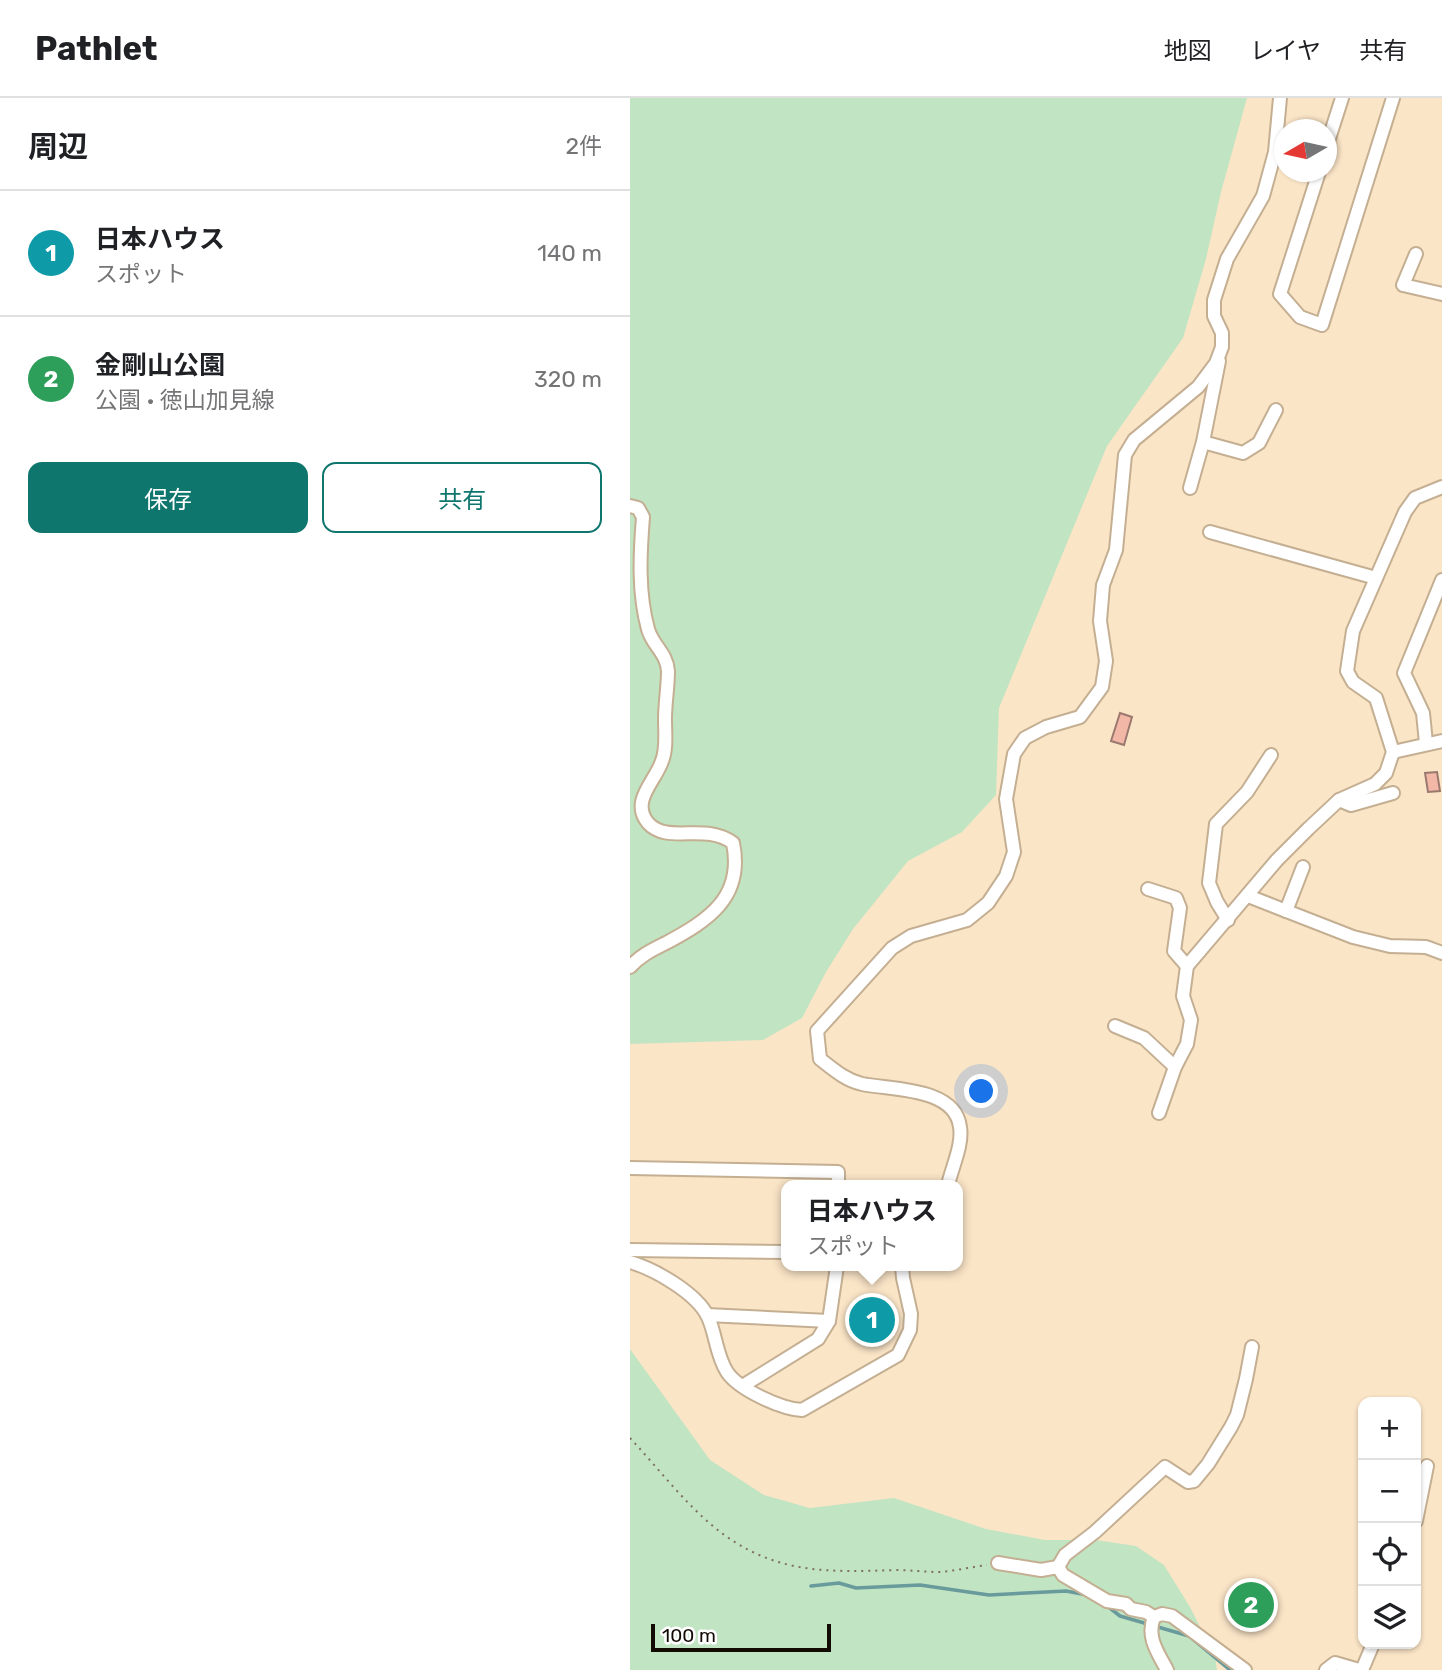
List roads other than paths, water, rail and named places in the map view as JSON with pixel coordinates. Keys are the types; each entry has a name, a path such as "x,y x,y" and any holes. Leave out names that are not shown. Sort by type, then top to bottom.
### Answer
{"street":[{"path":"1190,488 1203,442 1222,347 1222,333 1214,316 1214,300 1227,260 1263,196 1275,152 1280,98"},
{"path":"1335,119 1342,98"},
{"path":"1316,182 1280,294 1300,317 1322,325 1393,98"},
{"path":"1416,254 1403,285 1442,294"},
{"path":"950,1180 961,1127 954,1111 943,1101 920,1093 861,1083 844,1077 820,1059 817,1031 892,948 911,936 967,920 979,913 998,890 1014,852 1006,799 1014,754 1025,738 1046,727 1080,717 1102,687 1106,661 1100,621 1103,585 1116,550 1125,455 1133,440 1198,387 1216,363 1222,347"},
{"path":"1203,442 1243,453 1259,443 1276,410"},
{"path":"1158,1113 1175,1067 1187,1044 1191,1020 1183,996 1187,966 1277,860 1339,800 1375,784 1386,773 1393,752 1376,698 1353,682 1347,671 1353,631 1405,512 1415,498 1442,486"},
{"path":"630,506 638,508 643,517 641,583 648,630 665,655 668,671 662,761 642,793 641,808 646,821 657,831 707,832 723,836 733,843 735,857 729,894 717,910 647,952 630,967"},
{"path":"1210,531 1376,578"},
{"path":"1426,743 1423,713 1404,673 1442,580"},
{"path":"1393,752 1442,741"},
{"path":"1228,920 1209,883 1216,824 1247,792 1271,755"},
{"path":"1339,800 1351,805 1393,793"},
{"path":"1286,911 1303,867"},
{"path":"1148,890 1176,898 1180,908 1174,951 1187,966"},
{"path":"1248,896 1353,937 1390,946 1426,947 1442,953"},
{"path":"1115,1026 1144,1038 1175,1067"},
{"path":"630,1168 838,1171 838,1180"},
{"path":"630,1250 781,1252"},
{"path":"630,1262 669,1280 687,1292 707,1315 714,1342 728,1374 773,1404 802,1410 898,1355 910,1330 911,1314 903,1271"},
{"path":"744,1385 818,1339 829,1321 836,1271"},
{"path":"707,1315 829,1321"},
{"path":"998,1563 1041,1570 1058,1567 1065,1555 1095,1532 1165,1466 1188,1482 1194,1481 1208,1464 1237,1415 1251,1347"},
{"path":"1421,1496 1427,1466"},
{"path":"1058,1567 1063,1575 1107,1601 1126,1604 1131,1609 1154,1617"},
{"path":"1154,1617 1162,1614 1172,1616 1245,1670"},
{"path":"1154,1617 1150,1631 1153,1644 1167,1670"},
{"path":"1326,1670 1335,1662 1360,1670 1370,1649"}],"waterway":[{"path":"811,1586 839,1583 856,1588 920,1585 989,1595 1066,1591 1087,1595"},
{"path":"1106,1605 1120,1616 1189,1636 1230,1670"}],"place":[{"name":"日本ハウス","path":"872,1320"},
{"name":"金剛山公園","path":"1251,1605"}]}
